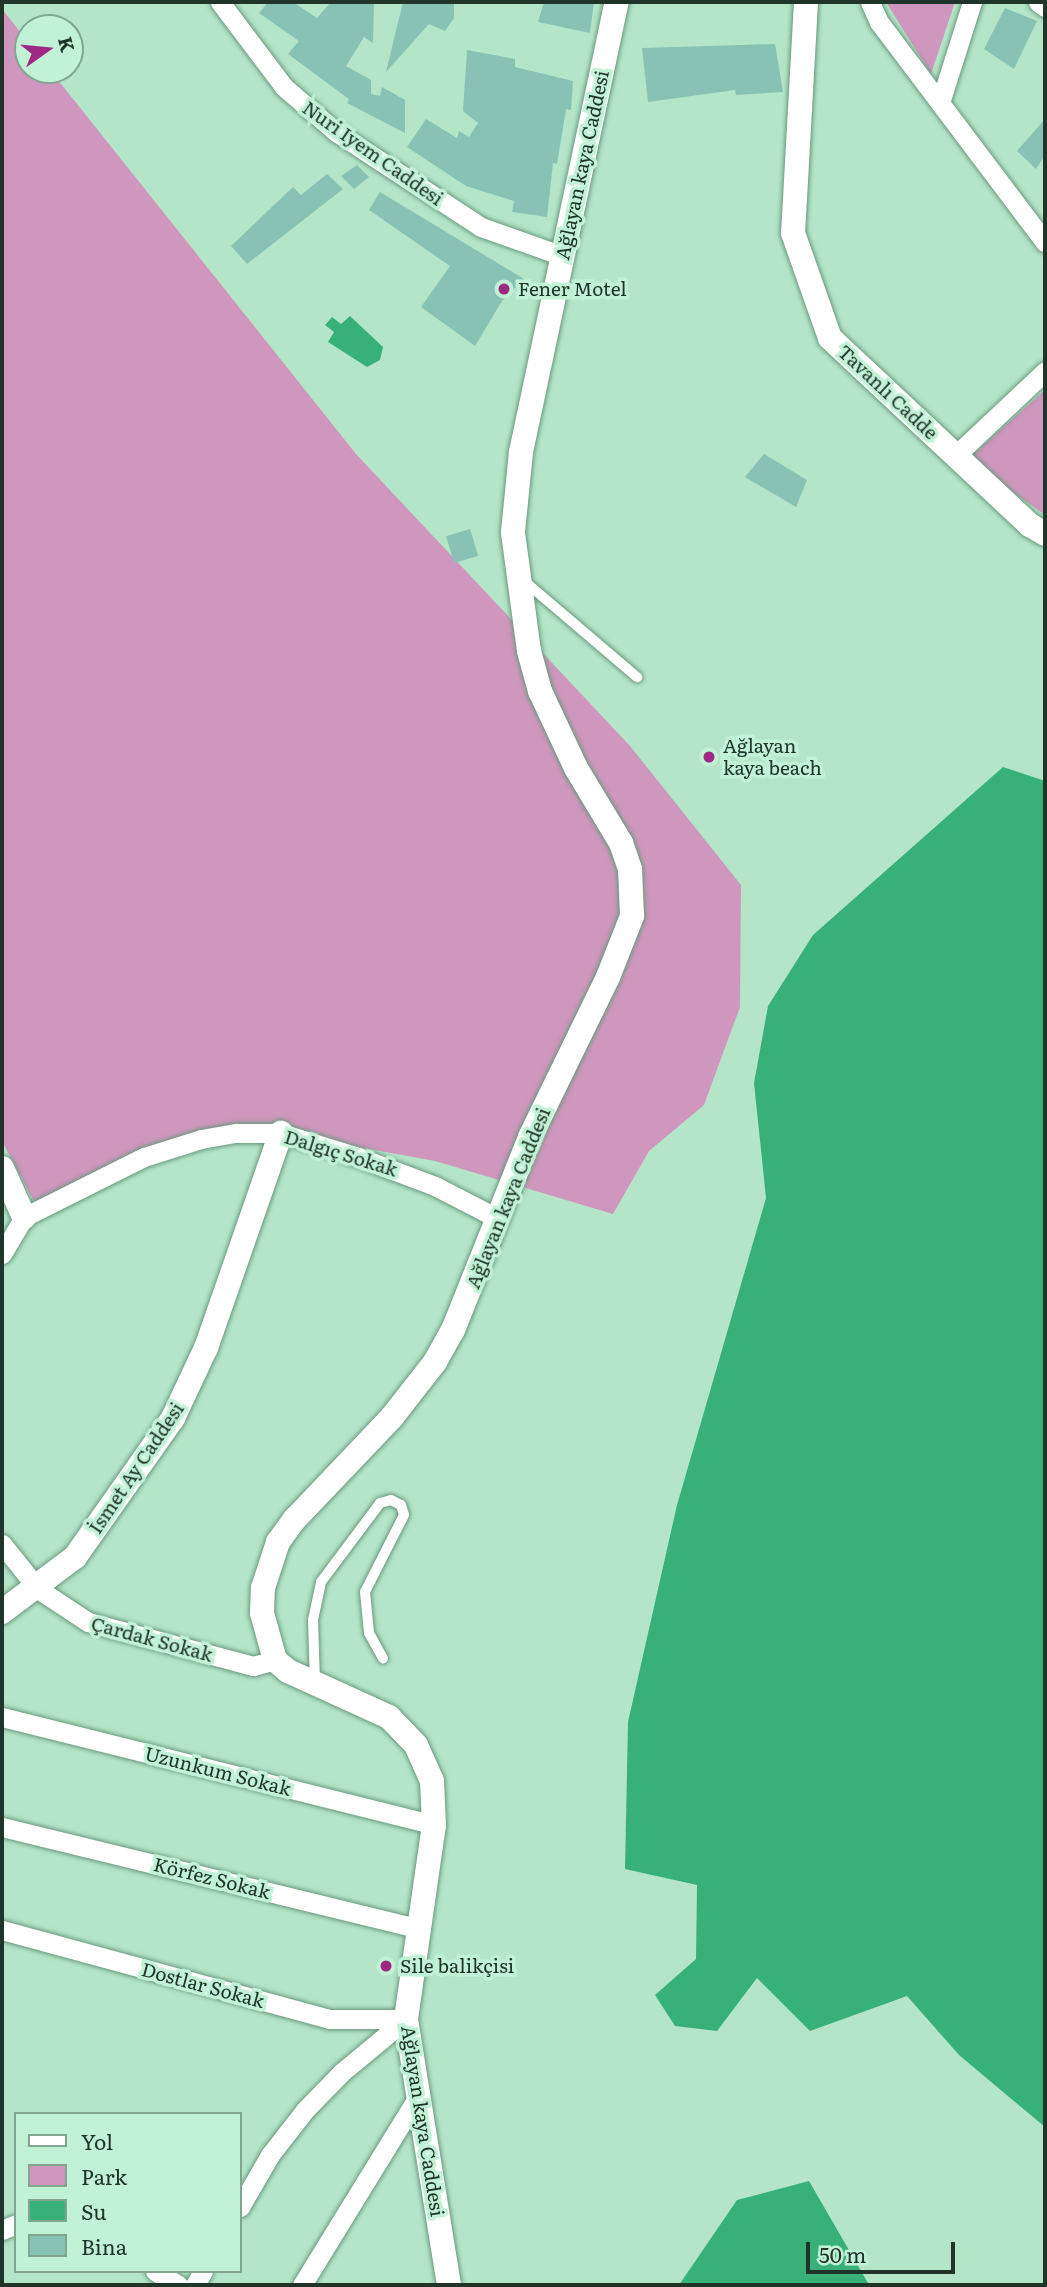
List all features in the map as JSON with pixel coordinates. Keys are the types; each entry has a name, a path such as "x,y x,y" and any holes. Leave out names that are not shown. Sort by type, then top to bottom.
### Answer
{"street":[{"name":"Nuri Iyem Caddesi","path":"220,2 284,87 327,125 481,227 563,256"},
{"name":"Ağlayan kaya Caddesi","path":"449,2285 406,2019 434,1825 432,1781 405,1731 389,1717 315,1684 275,1660 262,1612 265,1576 278,1542 414,1392 435,1362 499,1219 530,1137 627,935 634,892 621,843 576,768 540,691 517,574 514,493 617,2"},
{"name":"Tavanlı Cadde","path":"806,2 793,233 830,338 1045,534"},
{"path":"870,2 879,22 1045,242"},
{"path":"940,103 971,2"},
{"path":"1038,2 1045,7"},
{"path":"956,455 1045,371"},
{"name":"Dalgıç Sokak","path":"13,1220 173,1146 236,1133 281,1133 397,1170 499,1219"},
{"name":"İsmet Ay Caddesi","path":"2,1612 38,1589 75,1557 173,1418 206,1348 281,1133"},
{"path":"2,1168 13,1220 2,1254"},
{"name":"Çardak Sokak","path":"2,1544 38,1589 72,1614 106,1628 253,1665 275,1660"},
{"name":"Uzunkum Sokak","path":"2,1717 434,1825"},
{"name":"Körfez Sokak","path":"2,1827 421,1929"},
{"name":"Dostlar Sokak","path":"2,1930 329,2020 406,2019"},
{"path":"242,2204 270,2155 304,2110 406,2019"},
{"path":"302,2285 420,2093"},
{"path":"158,2273 178,2285"}],"lane":[{"path":"517,574 637,677"},
{"path":"315,1684 314,1607 321,1583 380,1503 391,1500 401,1505 404,1516 365,1592 368,1626 383,1658"}],"green space":[{"path":"886,2 955,2 931,74"},
{"path":"2,9 14,24 14,84 61,84 356,454 630,746 741,885 740,1007 704,1105 649,1151 613,1214 435,1161 281,1133 201,1139 39,1211 2,1141"},
{"path":"1045,390 1045,515 972,463 973,454"}],"water":[{"path":"350,316 383,347 380,360 367,367 328,342 334,332 325,325 332,317 341,324"},
{"path":"1003,767 1045,781 1045,2127 959,2055 907,1996 810,2031 757,1978 717,2031 675,2026 655,1995 696,1959 697,1885 625,1869 628,1722 677,1505 766,1198 754,1083 768,1006 813,935"},
{"path":"809,2181 868,2283 874,2285 679,2285 737,2200"}],"building":[{"path":"268,2 293,2 317,18 331,2 374,2 373,43 364,37 346,66 371,80 371,94 380,96 382,87 405,100 405,133 347,103 349,99 288,54 299,41 259,13"},
{"path":"403,2 454,2 454,18 445,31 429,24 386,72"},
{"path":"544,2 594,2 590,33 538,22"},
{"path":"1005,8 1037,21 1014,69 984,49"},
{"path":"775,44 783,92 736,95 735,90 648,102 642,48"},
{"path":"467,50 515,59 515,67 573,81 571,110 566,109 557,164 553,163 547,217 512,212 514,201 466,186 407,147 426,119 457,138 459,131 469,137 478,123 463,111"},
{"path":"1045,119 1045,155 1036,169 1017,151"},
{"path":"357,165 369,177 354,189 341,176"},
{"path":"327,174 343,189 247,264 231,246 293,187 301,195"},
{"path":"380,192 524,279 502,301 475,346 421,307 450,266 369,210"},
{"path":"764,454 807,480 796,507 745,477"},
{"path":"470,529 478,556 454,563 446,536"}],"place":[{"name":"Fener Motel","path":"504,289"},
{"name":"Ağlayan kaya beach","path":"709,757"},
{"name":"Sile balikçisi","path":"386,1966"}]}
